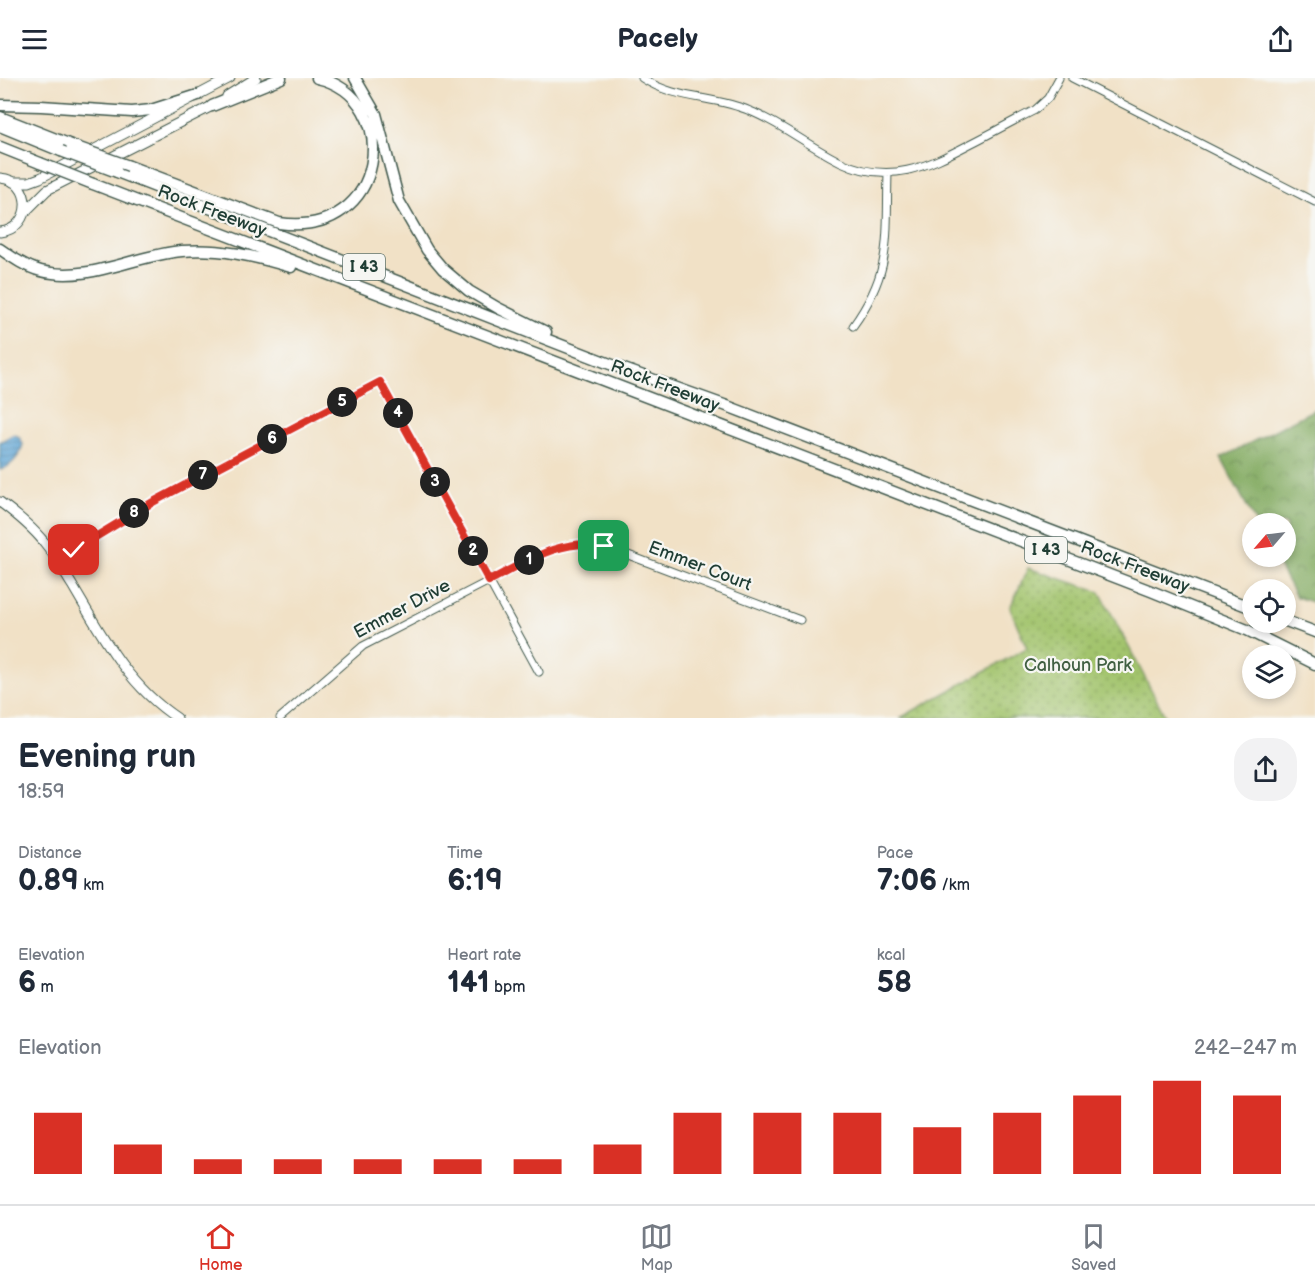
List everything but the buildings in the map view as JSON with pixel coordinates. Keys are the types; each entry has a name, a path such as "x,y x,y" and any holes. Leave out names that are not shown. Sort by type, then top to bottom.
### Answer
{"highway":[{"path":"212,106 281,78"},
{"path":"0,117 279,223 296,225 315,223 347,208 359,194 367,181 374,148 365,114 354,99 339,87 317,78"},
{"path":"355,78 376,114 399,201 427,250 469,291 610,364"},
{"path":"0,105 132,112 151,110 198,95"},
{"name":"Rock Freeway","path":"0,126 610,364 727,406 1242,604"},
{"name":"Rock Freeway","path":"0,147 1202,611 1247,630 1315,664"},
{"path":"0,247 13,258 40,271 60,274 80,273 179,251 236,252 366,289"},
{"path":"1296,625 1315,632"}],"main road":[{"path":"0,178 13,182 29,182 40,178 230,78"},
{"path":"0,232 18,225 26,211 47,190 212,106 256,78"},
{"path":"13,182 24,194 26,211"},
{"path":"0,502 43,541 123,668 148,696 177,718"}],"street":[{"path":"642,78 673,93 746,109 773,121 844,163 869,171 888,173 910,171 935,162 1035,110 1048,98 1059,78"},
{"path":"1072,78 1315,202"},
{"path":"852,326 876,288 884,259 887,236 888,173"},
{"path":"57,561 153,502 380,382 539,672"},
{"name":"Emmer Court","path":"489,581 555,548 576,544 596,544 800,620"},
{"name":"Emmer Drive","path":"280,718 363,646 489,581"}],"green space":[{"path":"1315,409 1315,603 1296,597 1296,579 1286,579 1280,567 1296,567 1296,513 1251,513 1221,458"},
{"name":"Calhoun Park","path":"1028,568 1100,592 1166,718 900,718 1027,648 1010,608"}],"water":[{"path":"14,434 23,444 22,448 11,464 0,470 0,442"}],"route":[{"path":"74,550 153,502 380,382 489,581 555,548 576,544 604,546"}]}
